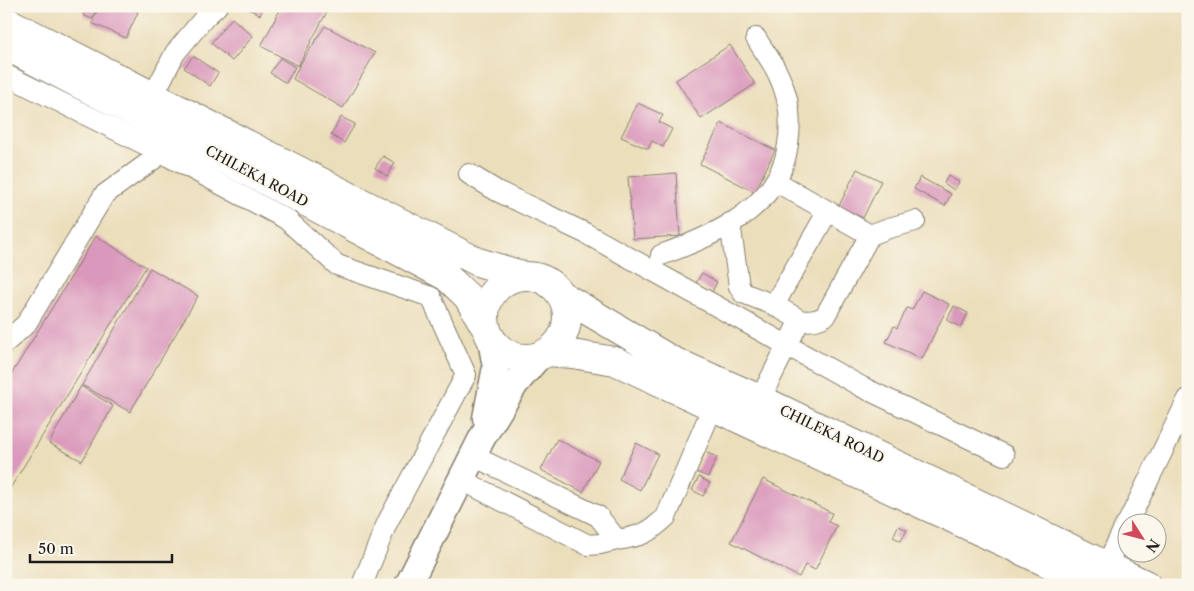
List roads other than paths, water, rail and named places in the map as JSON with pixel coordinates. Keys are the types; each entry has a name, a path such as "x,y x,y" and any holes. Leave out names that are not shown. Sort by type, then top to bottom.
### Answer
{"highway":[{"name":"CHILEKA ROAD","path":"6,21 478,262 545,281 561,295 672,360 760,399 1101,574"},
{"name":"CHILEKA ROAD","path":"6,46 447,277 467,296 489,335 507,354 517,358 528,358 543,354 572,354 615,361 713,406 1101,574"},
{"path":"489,335 485,319 490,298 504,283 525,276"},
{"path":"543,354 556,345 566,326 567,316 561,295"},
{"path":"1101,574 1147,585"}],"main road":[{"path":"478,447 496,367 489,335"},
{"path":"408,585 460,479 478,447 515,384 543,354"}],"street":[{"path":"153,96 175,52 205,9"},
{"path":"661,255 702,240 730,223 753,208 776,181 784,162 790,128 788,100 778,74 756,38"},
{"path":"6,75 162,152 286,220 337,264 431,298 466,376 388,523 362,585"},
{"path":"6,342 26,324 104,195 162,152"},
{"path":"469,174 497,192 585,233 786,346 862,386 1004,455"},
{"path":"776,181 870,235"},
{"path":"774,305 828,211"},
{"path":"730,223 739,286 743,293 774,305 807,322 826,316 870,235 915,221"},
{"path":"760,399 800,320"},
{"path":"1132,514 1188,399"},
{"path":"460,479 588,545 638,537 654,528 666,517 713,406"},
{"path":"478,447 598,516 617,540"},
{"path":"1101,574 1116,545"}]}
